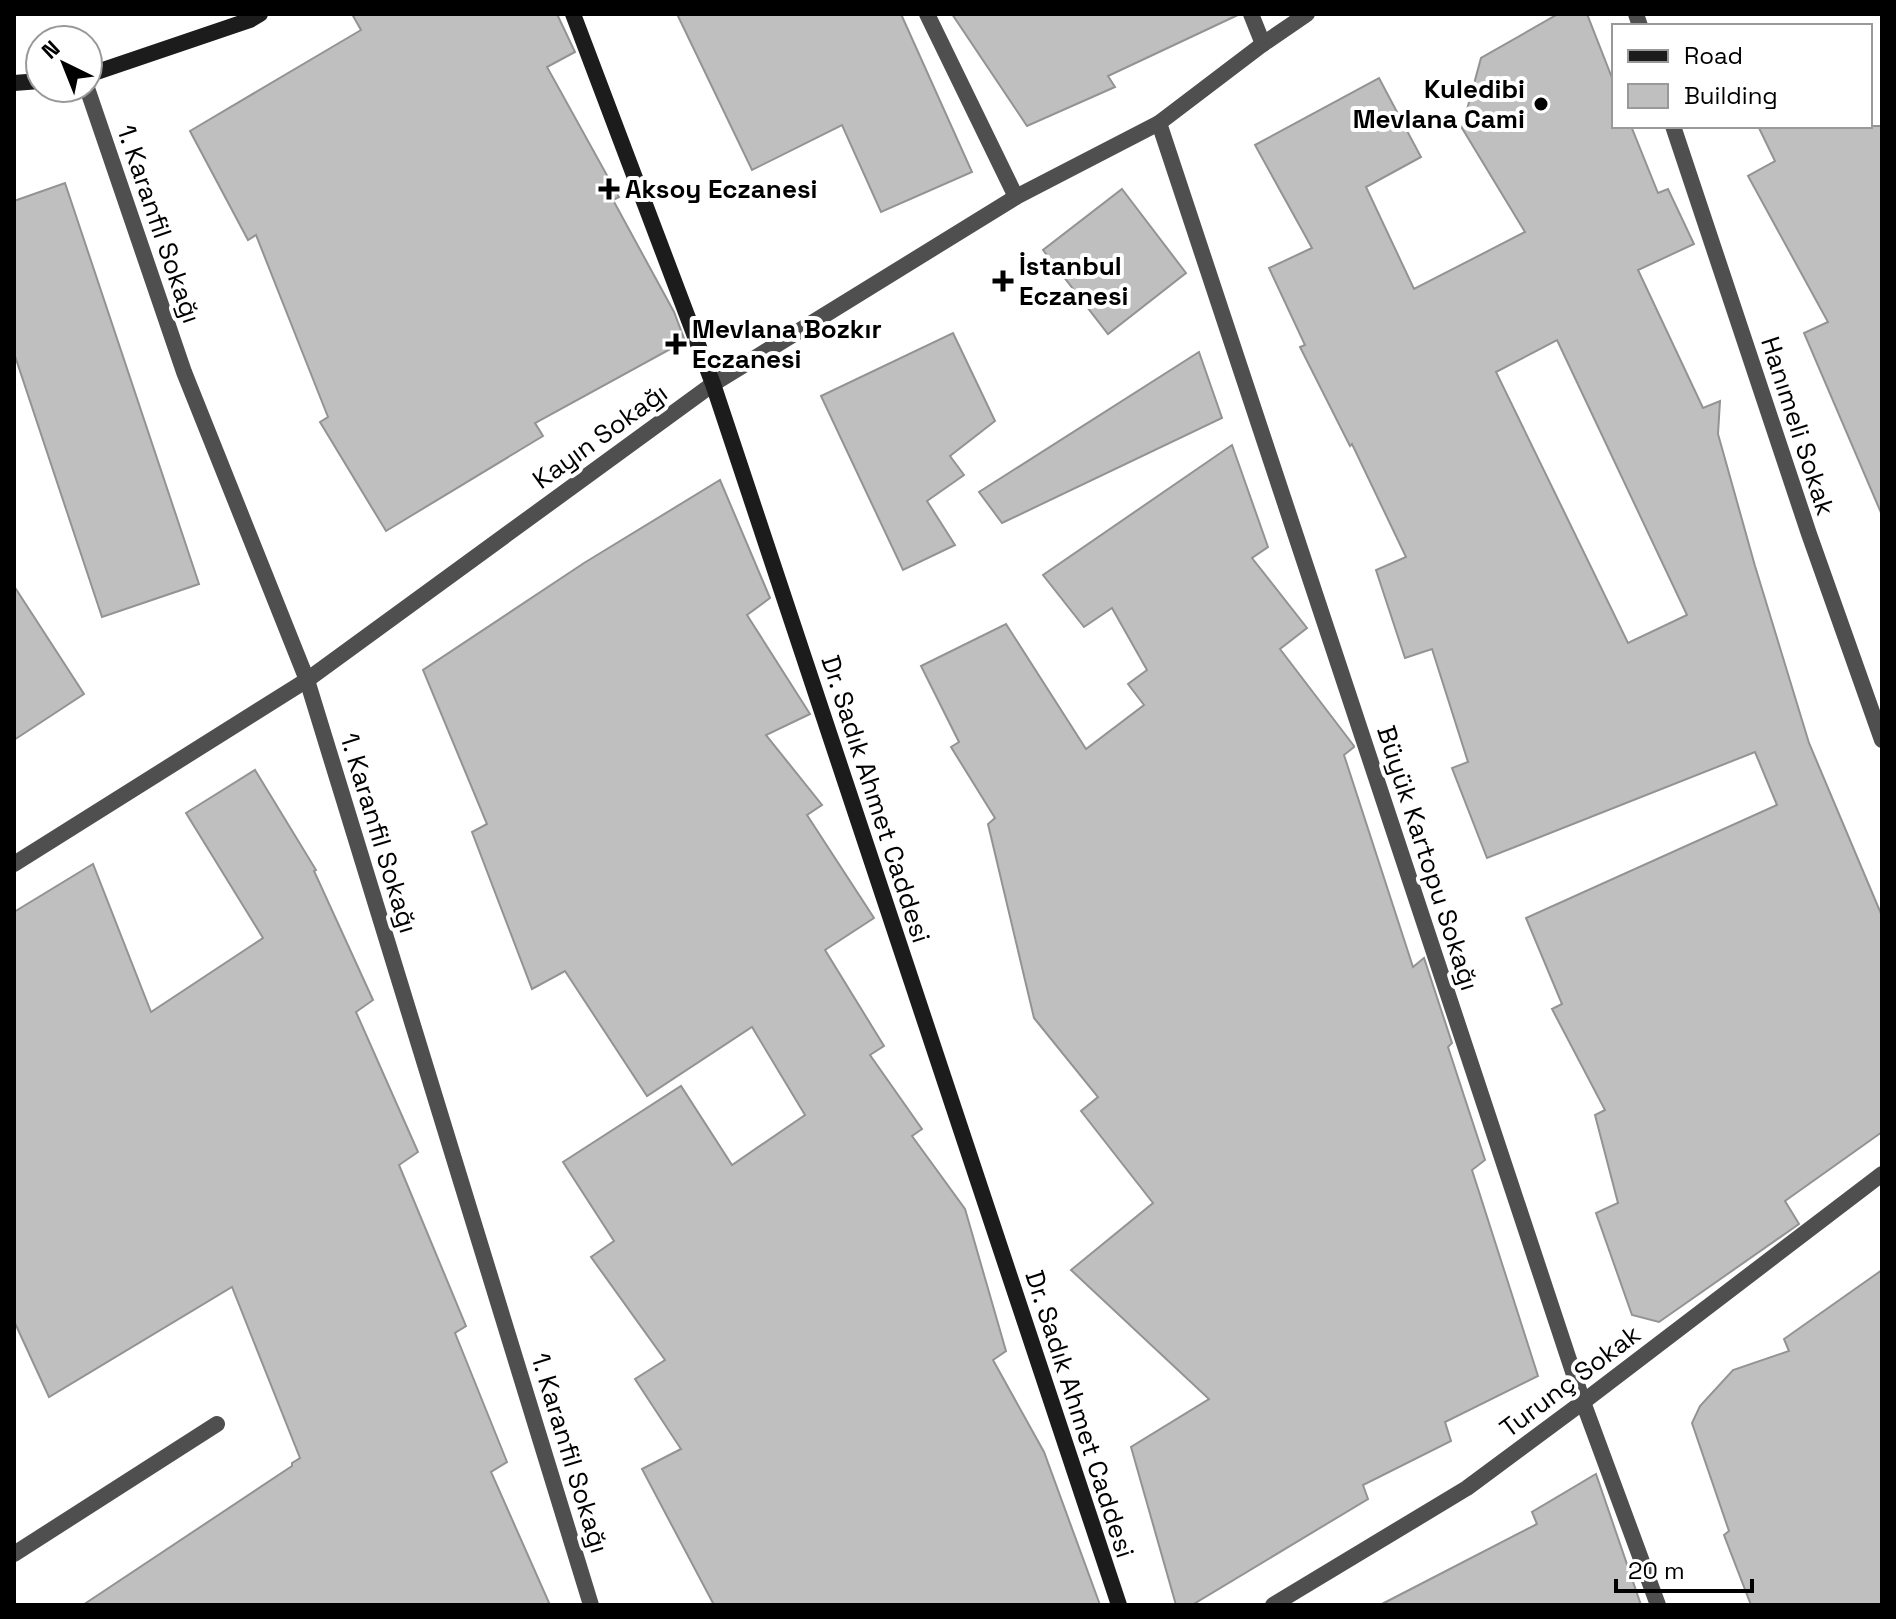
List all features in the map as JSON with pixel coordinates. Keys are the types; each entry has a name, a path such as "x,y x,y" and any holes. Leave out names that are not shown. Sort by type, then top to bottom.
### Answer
{"street":[{"name":"Dr. Sadık Ahmet Caddesi","path":"573,14 713,384 1119,1605"},
{"path":"927,14 1016,197"},
{"path":"1251,14 1263,44"},
{"name":"Kayın Sokağı","path":"14,864 307,680 713,384 1016,197 1159,123 1307,14"},
{"path":"104,69 253,16"},
{"name":"1. Karanfil Sokağı","path":"92,104 184,372 307,680 591,1605"},
{"name":"Büyük Kartopu Sokağı","path":"1159,123 1583,1402 1658,1605"},
{"name":"Hanımeli Sokak","path":"1674,128 1809,534 1882,740"},
{"name":"Turunç Sokak","path":"1273,1605 1467,1488 1882,1174"},
{"path":"14,1554 217,1424"}],"building":[{"path":"352,14 557,14 575,52 547,67 619,197 613,200 674,312 685,341 535,423 543,436 386,531 320,422 328,417 256,235 248,240 190,131 361,30"},
{"path":"677,14 901,14 972,172 881,212 842,125 752,170"},
{"path":"952,14 1240,14 1108,76 1115,87 1027,126"},
{"path":"1558,14 1587,14 1612,78 1612,128 1632,128 1658,193 1668,189 1694,244 1638,270 1703,408 1720,401 1718,434 1809,743 1882,916 1882,1132 1785,1201 1799,1224 1659,1322 1632,1315 1596,1213 1618,1203 1595,1115 1605,1110 1552,1009 1562,1004 1526,918 1777,805 1755,752 1487,858 1452,768 1468,762 1432,649 1405,658 1376,570 1406,557 1352,444 1350,446 1300,347 1305,345 1269,268 1312,248 1255,145 1379,78 1421,157 1366,187 1414,289 1525,232 1462,128 1481,58","holes":["1557,340 1687,615 1628,643 1496,372"]},
{"path":"1882,126 1882,515 1804,333 1828,322 1748,176 1775,161 1759,128"},
{"path":"65,183 199,584 102,617 14,353 14,201"},
{"path":"1122,189 1186,273 1108,334 1043,250"},
{"path":"953,333 995,421 950,456 964,475 927,501 955,545 903,570 821,396"},
{"path":"1199,352 1222,418 1002,523 979,492"},
{"path":"1232,445 1268,547 1252,558 1307,628 1280,649 1354,746 1344,755 1413,967 1424,958 1452,1043 1448,1047 1485,1160 1472,1170 1538,1376 1445,1422 1451,1441 1363,1485 1368,1499 1192,1605 1176,1605 1131,1447 1209,1399 1071,1270 1153,1203 1081,1111 1098,1097 1034,1018 988,824 995,818 951,747 959,742 921,666 1006,624 1086,749 1144,705 1128,684 1147,670 1112,608 1084,627 1043,575"},
{"path":"720,480 770,598 747,615 810,714 766,735 822,805 807,815 874,918 825,950 884,1046 870,1055 922,1129 912,1136 965,1209 1006,1351 993,1360 1044,1452 1100,1605 714,1605 642,1469 681,1449 635,1379 665,1360 591,1257 614,1241 563,1162 681,1086 732,1165 805,1115 752,1027 647,1096 565,971 532,989 472,832 487,824 423,670 584,563"},
{"path":"14,586 84,694 14,740"},
{"path":"255,770 316,870 373,1000 356,1012 418,1152 399,1165 466,1326 455,1333 507,1462 491,1472 550,1605 83,1605 300,1458 232,1287 49,1397 14,1321 14,912 93,864 151,1012 263,938 186,813"},
{"path":"1882,1270 1882,1605 1751,1605 1724,1535 1729,1531 1692,1423 1700,1406 1733,1370 1789,1351 1784,1339"},
{"path":"1596,1474 1641,1605 1380,1605 1537,1524 1532,1512"}],"place":[{"name":"Kuledibi Mevlana Cami","path":"1541,104"},
{"name":"Aksoy Eczanesi","path":"609,189"},
{"name":"İstanbul Eczanesi","path":"1003,281"},
{"name":"Mevlana Bozkır Eczanesi","path":"676,344"}]}
